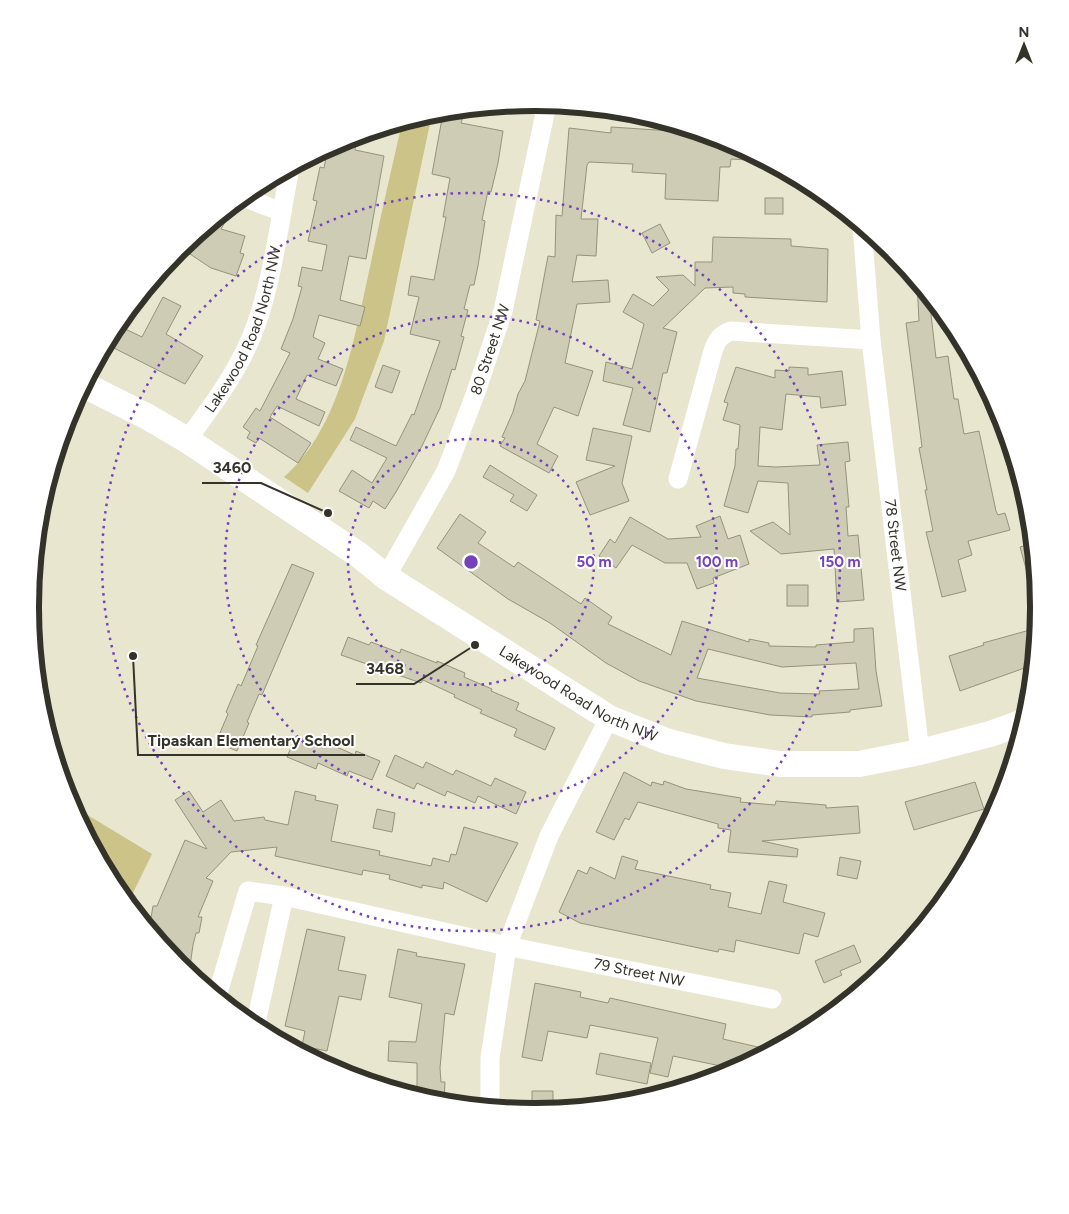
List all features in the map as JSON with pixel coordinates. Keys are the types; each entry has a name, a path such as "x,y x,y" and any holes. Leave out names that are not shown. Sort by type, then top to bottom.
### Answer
{"street":[{"name":"80 Street NW","path":"386,577 446,471 476,392 503,311 545,111"},
{"name":"Lakewood Road North NW","path":"187,440 230,376 256,326 263,301 288,177"},
{"path":"252,200 282,212"},
{"name":"78 Street NW","path":"863,236 871,340 920,752"},
{"path":"678,479 713,351 717,341 723,334 731,331 871,340"},
{"name":"Lakewood Road North NW","path":"90,388 146,416 187,440 359,555 386,577 608,718 666,740 724,756 780,764 859,764 920,752 990,734 1016,725"},
{"path":"490,1101 490,1058 507,946 549,836 608,718"},
{"name":"79 Street NW","path":"219,989 248,891 284,896 507,946 772,999"},
{"path":"257,1018 284,896"}],"shaded area":[{"path":"430,123 384,341 355,419 308,493 284,477 303,457 319,433 332,407 351,351 400,130"},
{"path":"84,813 152,854 132,896 105,855"}],"building":[{"path":"461,117 463,117 461,123 503,131 498,163 491,192 488,191 482,220 485,221 474,285 470,285 464,309 468,310 461,336 464,337 455,370 452,369 440,408 422,446 396,492 385,509 373,501 369,508 339,491 352,470 372,483 387,458 350,440 356,427 396,446 412,414 414,415 440,341 410,334 419,297 408,295 411,276 434,280 446,217 443,217 450,178 432,174 442,120"},
{"path":"611,127 672,131 750,160 731,159 730,167 720,167 718,201 665,199 666,174 632,172 633,164 589,162 587,165 581,219 598,219 596,256 577,255 572,282 608,280 610,302 577,304 565,363 593,371 578,416 554,407 537,444 558,456 549,473 500,446 505,438 502,437 513,412 518,394 525,381 540,321 536,320 548,256 555,257 556,215 562,216 569,128 611,133"},
{"path":"356,145 355,150 384,156 366,259 349,256 340,300 365,307 360,326 319,315 313,337 325,343 318,359 343,369 336,386 307,375 296,399 325,412 319,426 277,406 270,417 311,443 298,463 259,438 256,443 247,438 250,432 243,427 256,408 260,411 290,353 281,349 293,319 302,287 298,286 302,267 322,271 327,245 308,241 317,201 313,200 320,167 324,168 326,157"},
{"path":"765,198 783,198 783,214 765,214"},
{"path":"227,219 221,229 245,236 240,253 244,254 236,276 211,268 188,253"},
{"path":"660,224 670,243 652,253 642,233"},
{"path":"713,237 791,239 791,246 828,249 827,302 745,297 745,294 733,293 733,287 705,288 663,328 677,332 667,373 663,373 650,432 623,425 633,388 603,381 606,362 632,369 644,324 623,312 633,294 653,306 669,290 656,277 683,275 695,286 695,262 712,262"},
{"path":"918,293 930,308 936,358 948,356 954,399 958,399 964,434 979,431 996,511 998,515 1005,513 1010,530 968,541 972,555 958,560 966,591 942,597 926,532 933,531 919,448 922,447 906,323 919,321"},
{"path":"163,297 181,306 166,334 203,356 185,384 112,347 124,329 142,337"},
{"path":"383,365 400,371 392,393 375,387"},
{"path":"736,367 775,378 775,370 789,371 789,367 808,368 808,375 842,371 846,405 821,408 820,397 786,394 782,430 760,427 758,466 820,465 817,445 848,442 850,461 845,462 849,507 846,507 848,536 858,535 864,600 837,602 834,549 781,554 750,531 773,522 790,535 788,483 758,481 748,513 724,506 735,466 736,449 738,449 740,425 723,420 728,403 724,402"},
{"path":"593,428 632,436 622,483 629,501 590,515 576,482 615,466 586,460"},
{"path":"490,465 537,495 527,511 510,501 514,495 483,477"},
{"path":"460,514 486,532 478,543 514,567 518,562 581,604 585,598 612,617 608,624 671,655 682,621 749,642 749,639 769,643 769,646 816,647 816,645 854,642 854,629 873,628 876,671 882,706 850,710 850,712 812,715 812,717 770,715 696,701 639,681 606,663 550,623 508,599 437,548","holes":["708,649 782,667 856,663 859,689 819,691 820,694 780,693 697,678"]},
{"path":"720,516 728,539 740,535 749,564 713,578 714,583 697,589 687,563 665,563 632,545 616,568 599,556 610,539 615,543 630,517 668,539 701,537 696,526"},
{"path":"1026,545 1029,580 1020,547"},
{"path":"292,564 314,573 262,695 259,694 237,751 216,742 228,714 226,712 238,684 241,686 258,646 256,645"},
{"path":"787,585 808,585 808,606 787,606"},
{"path":"1029,630 1026,667 960,691 949,656 984,645 983,643"},
{"path":"348,637 369,645 371,642 400,653 401,649 437,663 437,661 465,673 464,677 492,689 491,691 519,703 516,710 555,728 545,750 514,736 517,729 480,713 482,710 423,680 421,683 341,655"},
{"path":"296,736 325,748 327,743 355,755 356,751 380,761 372,780 349,771 347,776 318,763 316,769 287,757"},
{"path":"395,755 423,768 426,762 453,775 456,770 491,786 495,778 526,792 516,814 478,796 475,803 447,791 445,796 417,783 414,789 386,776"},
{"path":"624,772 651,786 652,782 663,785 664,781 686,789 741,798 740,802 775,805 776,801 826,805 826,808 858,806 860,833 762,841 798,849 797,857 728,852 731,830 718,828 718,824 638,802 629,820 625,818 614,840 596,832"},
{"path":"975,782 984,809 914,830 905,802"},
{"path":"189,791 203,812 221,800 234,821 264,817 265,820 288,825 295,791 316,796 315,800 338,805 331,841 380,851 379,855 431,866 433,858 449,862 451,854 456,855 464,827 518,843 487,902 444,882 443,889 422,885 422,888 389,879 390,875 363,870 362,875 275,856 277,847 231,852 206,878 213,881 198,917 202,917 199,933 196,933 193,945 190,964 151,920 153,906 157,906 185,840 207,849 175,800"},
{"path":"377,809 395,813 392,832 373,828"},
{"path":"622,856 638,861 635,869 711,885 710,889 731,893 728,907 761,914 769,881 787,885 783,902 825,913 818,937 804,933 799,954 736,940 734,952 719,949 718,952 580,923 559,912 578,870 587,874 590,867 615,879"},
{"path":"840,857 861,861 857,879 837,875"},
{"path":"307,929 345,937 338,970 366,975 361,1000 339,996 327,1051 302,1045 305,1031 285,1026"},
{"path":"854,945 861,962 840,971 842,975 824,983 815,961"},
{"path":"398,949 417,953 416,956 465,964 454,1015 445,1013 440,1068 441,1082 445,1082 444,1094 417,1088 417,1063 388,1061 389,1041 416,1042 422,1004 389,997"},
{"path":"535,983 581,992 580,997 608,1003 610,998 726,1024 723,1039 761,1048 721,1066 673,1056 668,1077 650,1073 658,1038 590,1025 587,1038 548,1031 542,1061 522,1057"},
{"path":"600,1053 651,1063 647,1084 596,1074"},
{"path":"532,1091 553,1091 553,1102 532,1103"}],"place":[{"name":"3460","path":"328,513"},
{"name":"3468","path":"475,645"},
{"name":"Tipaskan Elementary School","path":"133,656"}]}
